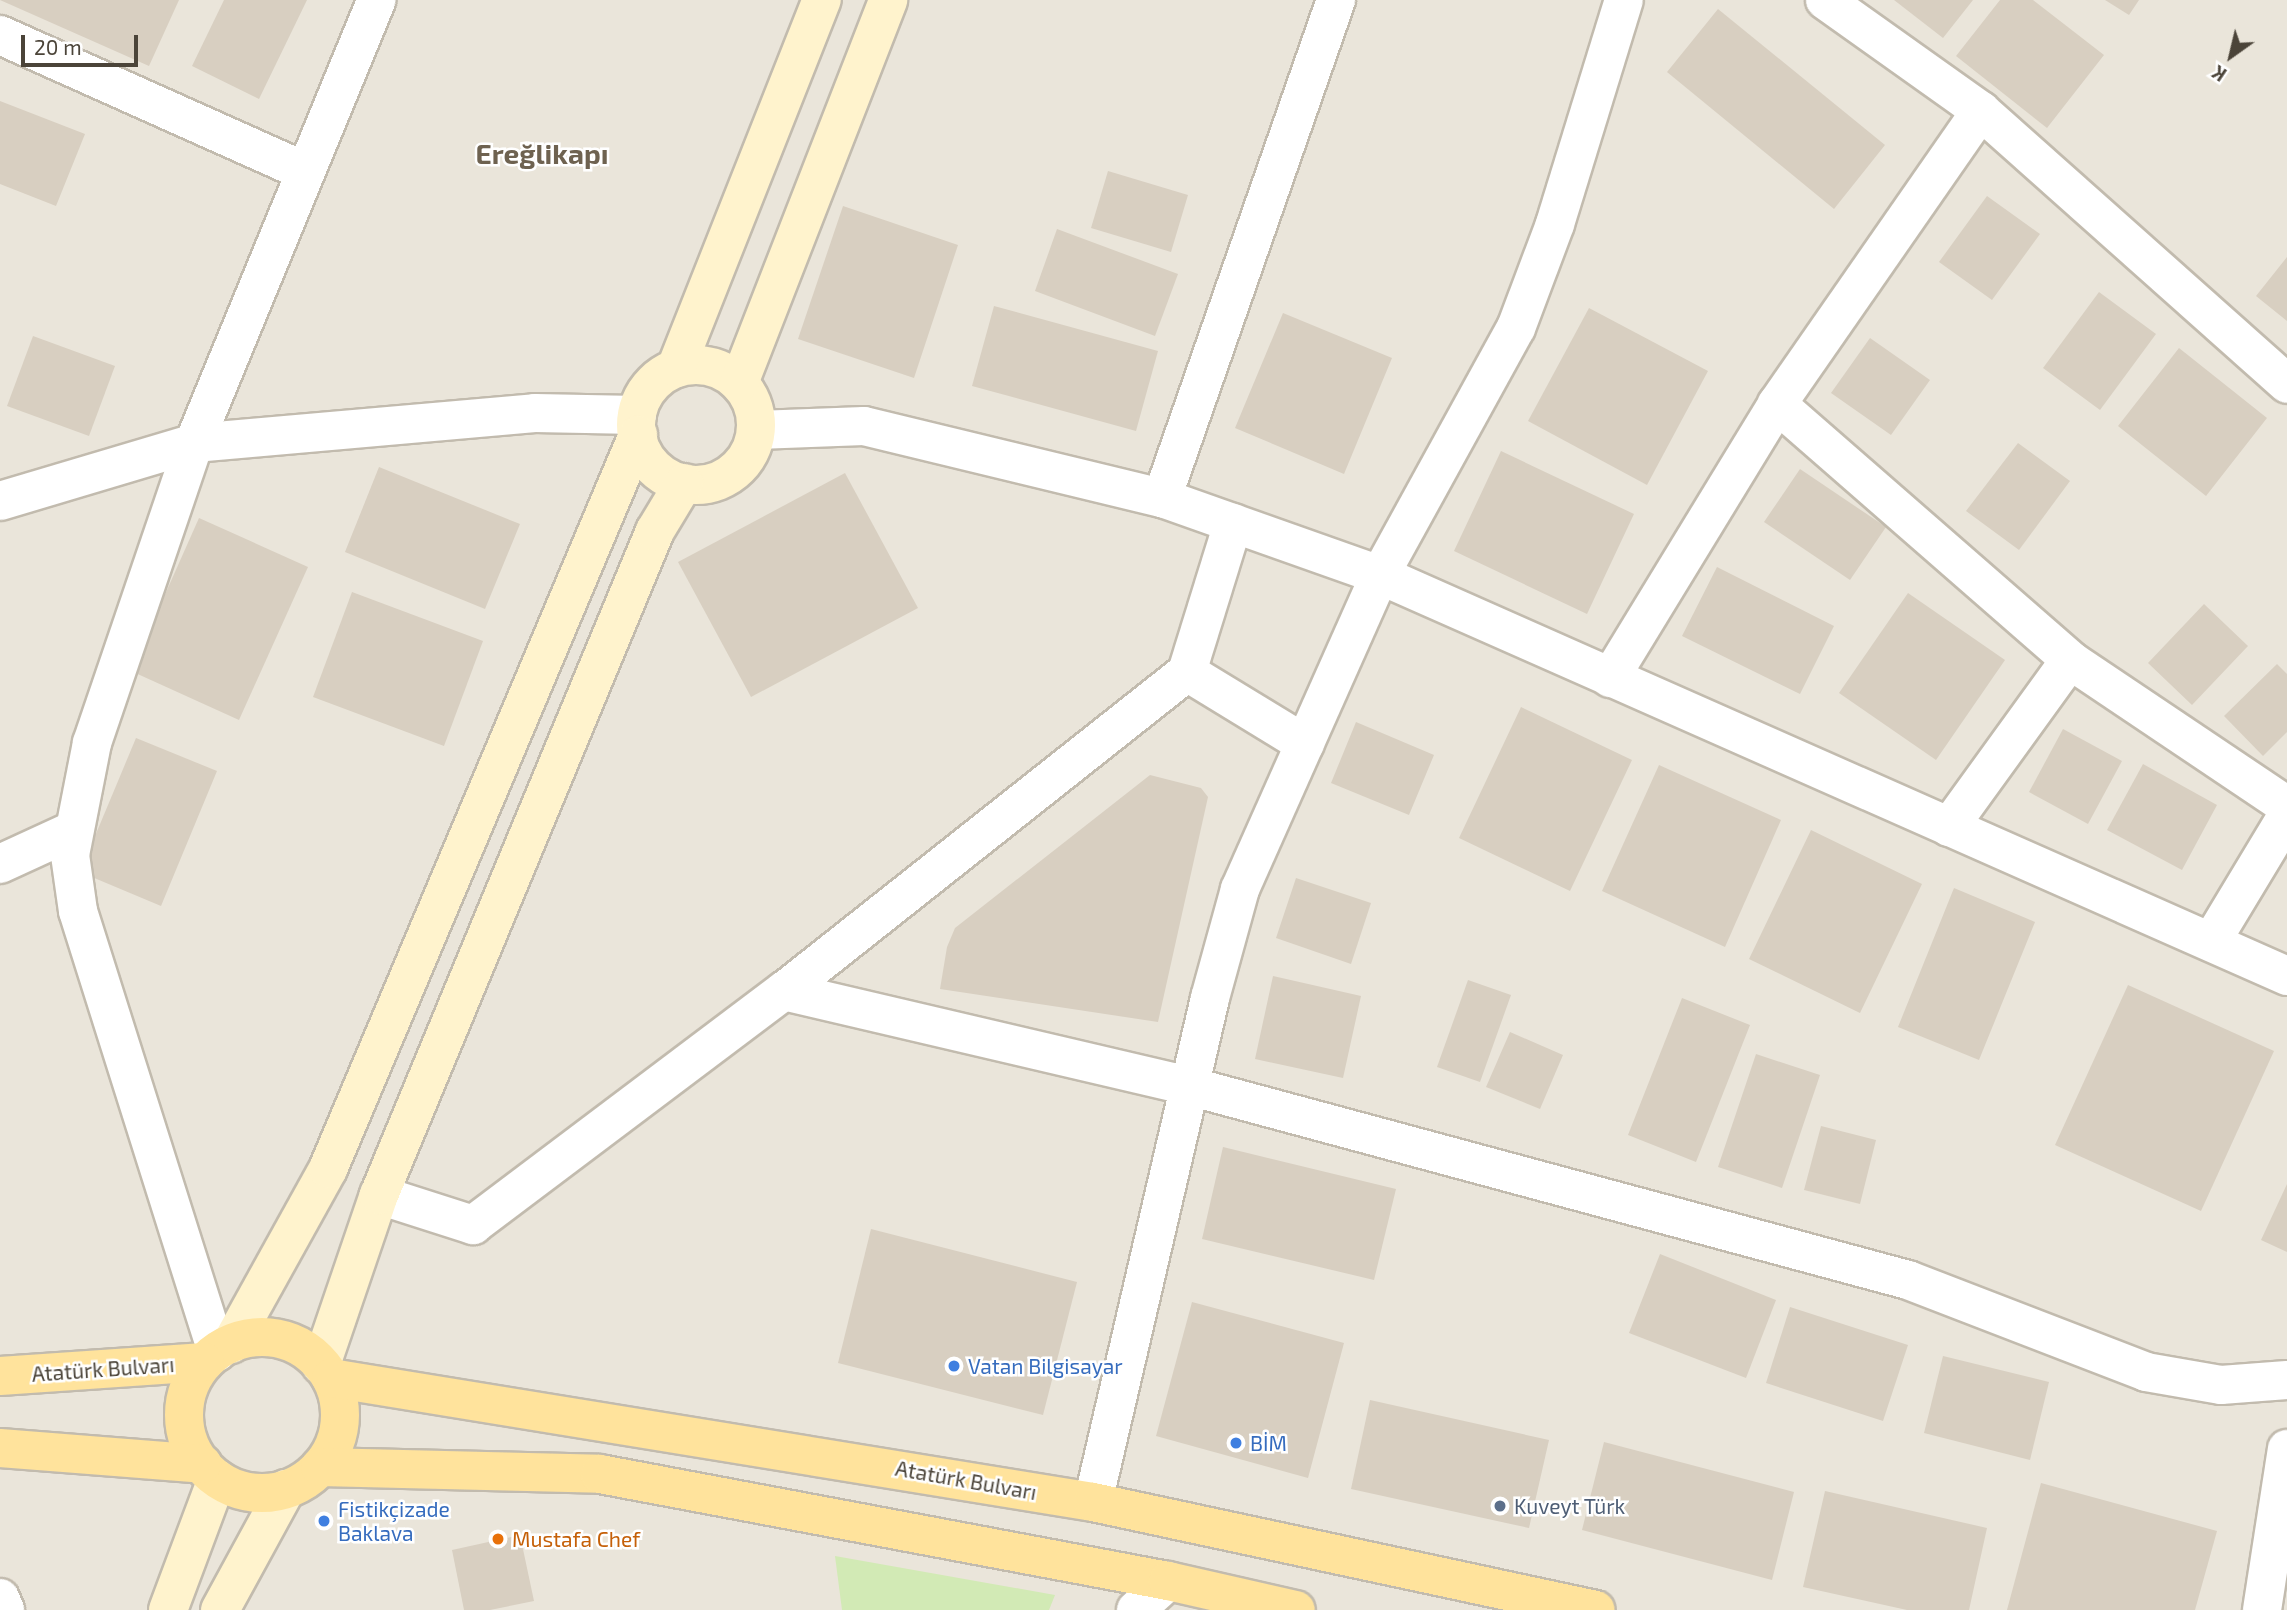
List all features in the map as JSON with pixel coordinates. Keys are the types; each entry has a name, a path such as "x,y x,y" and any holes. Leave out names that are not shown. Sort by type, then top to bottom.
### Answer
{"main road":[{"path":"676,368 822,0"},
{"path":"739,383 888,0"},
{"path":"168,1610 209,1471 187,1436 185,1404 195,1375 218,1353 328,1169 637,425 643,397 656,380 676,368 692,365 712,367 739,383 755,413 757,430 749,455 724,479 704,485 672,481 654,469 641,449 637,425"},
{"path":"326,1372 379,1195 655,531 684,483"},
{"path":"0,1448 209,1471 250,1492 286,1489 305,1481 331,1452 340,1415 326,1372 309,1353 279,1339 246,1339 218,1353"},
{"name":"Atatürk Bulvarı","path":"0,1376 218,1353"},
{"name":"Atatürk Bulvarı","path":"326,1372 1093,1502 1596,1610"},
{"path":"320,1467 600,1474 1168,1581 1296,1610"},
{"path":"220,1610 286,1489"}],"street":[{"path":"218,1353 78,911 70,855 92,743 194,443 377,0"},
{"path":"1163,498 1336,0"},
{"path":"1093,1502 1210,998 1240,889 1380,575 1516,328 1555,224 1624,0"},
{"path":"1825,0 1981,111 2287,384"},
{"path":"0,35 306,172"},
{"path":"1610,678 1777,404 1981,111"},
{"path":"1777,404 2070,660 2287,806"},
{"path":"0,502 194,443 535,413 637,425"},
{"path":"757,430 864,426 1163,498 1380,575 2287,975"},
{"path":"379,1195 473,1225 784,991 1187,672 1233,523"},
{"path":"1950,827 2070,660"},
{"path":"1187,672 1305,744"},
{"path":"2211,942 2287,816"},
{"path":"0,864 74,830"},
{"path":"784,991 1189,1086 1908,1280 2146,1372 2221,1385 2287,1380"},
{"path":"2262,1610 2287,1449"},
{"path":"1136,1610 1168,1581"},
{"path":"0,1598 5,1610"}],"shaded area":[{"path":"0,0 2287,0 2287,1610 0,1610"}],"green space":[{"path":"835,1556 1055,1595 1049,1610 842,1610"}],"building":[{"path":"0,0 179,0 149,66"},
{"path":"224,0 307,0 259,99 192,66"},
{"path":"1894,0 1973,0 1943,38"},
{"path":"2000,0 2033,0 2104,55 2047,128 1956,56"},
{"path":"2105,0 2139,0 2129,15"},
{"path":"1718,9 1885,145 1834,209 1667,72"},
{"path":"0,101 85,134 56,206 0,184"},
{"path":"1108,171 1188,195 1171,252 1091,228"},
{"path":"1987,196 2040,234 1992,300 1939,262"},
{"path":"843,206 958,245 914,378 798,339"},
{"path":"1057,229 1178,274 1155,336 1035,291"},
{"path":"2287,257 2287,321 2256,296"},
{"path":"2099,292 2156,334 2100,410 2043,368"},
{"path":"994,306 1158,351 1136,431 972,386"},
{"path":"1589,308 1708,371 1647,485 1528,421"},
{"path":"1283,313 1392,358 1344,474 1235,428"},
{"path":"33,336 115,366 89,436 7,406"},
{"path":"1870,338 1930,380 1891,435 1831,393"},
{"path":"2179,348 2267,418 2206,496 2118,426"},
{"path":"2018,443 2070,481 2019,550 1966,511"},
{"path":"1501,451 1634,514 1587,614 1454,551"},
{"path":"379,467 520,524 485,609 345,552"},
{"path":"1800,469 1886,527 1850,580 1764,522"},
{"path":"845,473 918,608 751,697 678,562"},
{"path":"199,518 308,567 239,720 131,671"},
{"path":"1717,567 1834,626 1800,694 1682,636"},
{"path":"352,592 483,641 444,746 313,697"},
{"path":"1908,593 2005,660 1936,760 1839,693"},
{"path":"2204,604 2248,646 2192,705 2148,663"},
{"path":"2277,664 2287,674 2287,732 2263,756 2224,716"},
{"path":"1521,707 1632,760 1570,891 1459,838"},
{"path":"1356,722 1434,755 1409,815 1331,783"},
{"path":"2063,729 2122,761 2088,824 2029,792"},
{"path":"136,738 217,771 161,906 80,872"},
{"path":"2143,764 2217,805 2182,870 2107,830"},
{"path":"1659,765 1781,820 1725,947 1602,891"},
{"path":"1150,775 1201,788 1208,797 1158,1022 940,989 947,947 955,928"},
{"path":"1811,830 1922,884 1860,1013 1749,959"},
{"path":"1296,878 1371,903 1351,964 1276,938"},
{"path":"1954,888 2035,922 1979,1060 1898,1027"},
{"path":"1273,976 1361,996 1343,1078 1255,1059"},
{"path":"1468,980 1511,995 1480,1082 1437,1067"},
{"path":"2128,985 2274,1051 2201,1211 2055,1145"},
{"path":"1682,998 1750,1025 1696,1162 1628,1135"},
{"path":"1510,1032 1563,1055 1540,1109 1486,1087"},
{"path":"1756,1054 1820,1075 1782,1188 1718,1167"},
{"path":"1821,1126 1876,1140 1860,1204 1804,1190"},
{"path":"1223,1147 1396,1189 1374,1280 1202,1239"},
{"path":"2287,1184 2287,1252 2261,1240"},
{"path":"871,1229 1077,1282 1043,1415 838,1363"},
{"path":"1660,1254 1776,1300 1746,1378 1629,1333"},
{"path":"1192,1302 1344,1343 1308,1478 1156,1436"},
{"path":"1790,1307 1908,1345 1883,1421 1766,1383"},
{"path":"1943,1356 2049,1382 2030,1460 1924,1433"},
{"path":"1370,1400 1549,1440 1529,1528 1351,1489"},
{"path":"1604,1442 1794,1492 1772,1580 1582,1530"},
{"path":"2041,1483 2217,1531 2195,1610 2007,1610"},
{"path":"1825,1491 1987,1528 1969,1610 1907,1610 1803,1587"},
{"path":"520,1535 534,1601 490,1610 464,1610 452,1550"}],"place":[{"name":"Vatan Bilgisayar","path":"954,1366"},
{"name":"BİM","path":"1236,1443"},
{"name":"Kuveyt Türk","path":"1500,1506"},
{"name":"Fistikçizade Baklava","path":"324,1521"},
{"name":"Mustafa Chef","path":"498,1539"}],"district":[{"name":"Ereğlikapı","path":"542,153"}]}
